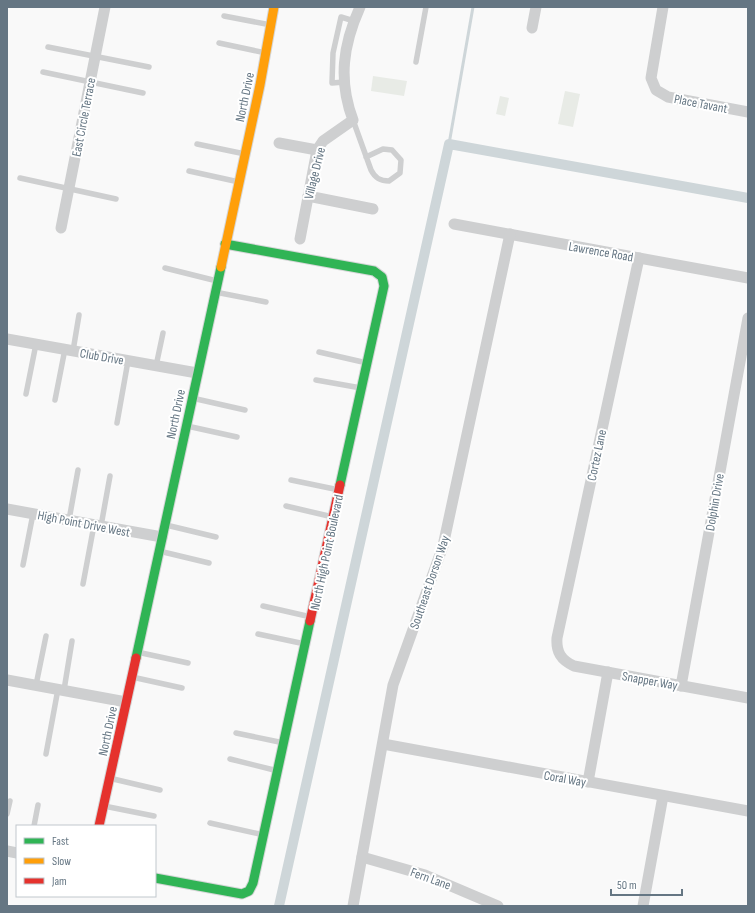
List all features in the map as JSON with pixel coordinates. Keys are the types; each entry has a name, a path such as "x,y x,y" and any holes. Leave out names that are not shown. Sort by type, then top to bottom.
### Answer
{"street":[{"name":"East Circle Terrace","path":"61,228 105,7"},
{"name":"North Drive","path":"99,825 245,154 274,7"},
{"path":"354,120 346,101 344,82 346,50 354,21 360,7"},
{"path":"532,28 536,7"},
{"name":"Place Tavant","path":"663,7 651,78 656,90 668,97 748,112"},
{"name":"Village Drive","path":"300,239 317,150 322,140 354,120"},
{"path":"279,143 317,150"},
{"path":"308,196 373,209"},
{"name":"Lawrence Road","path":"454,224 748,278"},
{"name":"Southeast Dorson Way","path":"353,906 395,678 443,546 510,234"},
{"name":"North High Point Boulevard","path":"156,878 242,894 249,891 253,883 384,286 384,280 380,274 374,271 225,244"},
{"name":"Cortez Lane","path":"558,652 557,638 639,258"},
{"name":"Dolphin Drive","path":"681,686 748,318"},
{"name":"Club Drive","path":"7,339 197,373"},
{"name":"High Point Drive West","path":"7,509 162,538"},
{"name":"Snapper Way","path":"558,652 567,663 574,666 748,698"},
{"path":"588,782 608,672"},
{"path":"7,680 126,702"},
{"name":"Coral Way","path":"383,744 748,811"},
{"path":"643,906 664,796"},
{"name":"Fern Lane","path":"362,857 425,876 498,906"}],"lane":[{"path":"416,62 426,7"},
{"path":"224,16 271,25"},
{"path":"220,43 266,53"},
{"path":"48,47 149,67"},
{"path":"42,72 144,93"},
{"path":"354,120 366,157 373,175 380,180 389,181 400,173 401,160 392,150 383,149 366,157"},
{"path":"197,144 245,154"},
{"path":"189,171 239,182"},
{"path":"20,178 116,199"},
{"path":"165,268 217,281"},
{"path":"215,292 266,302"},
{"path":"55,400 79,315"},
{"path":"156,366 163,334"},
{"path":"26,394 36,344"},
{"path":"319,352 367,363"},
{"path":"117,423 128,361"},
{"path":"316,380 362,388"},
{"path":"192,398 245,410"},
{"path":"186,425 237,437"},
{"path":"69,520 78,470"},
{"path":"82,584 110,476"},
{"path":"291,480 339,490"},
{"path":"286,506 334,517"},
{"path":"23,565 33,514"},
{"path":"164,525 216,537"},
{"path":"159,551 209,563"},
{"path":"263,606 312,617"},
{"path":"258,634 306,644"},
{"path":"36,685 46,636"},
{"path":"46,754 72,641"},
{"path":"137,652 188,663"},
{"path":"131,677 182,688"},
{"path":"236,733 284,744"},
{"path":"230,760 278,771"},
{"path":"109,778 160,790"},
{"path":"7,814 10,800"},
{"path":"34,825 38,805"},
{"path":"103,806 154,816"},
{"path":"210,823 264,835"}],"shaded area":[{"path":"373,76 407,81 404,96 371,91"},
{"path":"565,91 580,94 573,127 558,124"},
{"path":"500,96 509,98 505,116 496,114"}],"waterway":[{"path":"449,144 473,7"},
{"path":"279,906 449,144 748,198"}],"traffic: fast":[{"path":"225,244 374,271 382,277 384,286 340,485"},
{"path":"136,658 221,267"},
{"path":"156,878 242,894 249,891 253,883 310,621"}],"traffic: slow":[{"path":"221,267 260,85 274,7"}],"traffic: jam":[{"path":"310,621 340,485"},
{"path":"99,825 136,658"}]}
